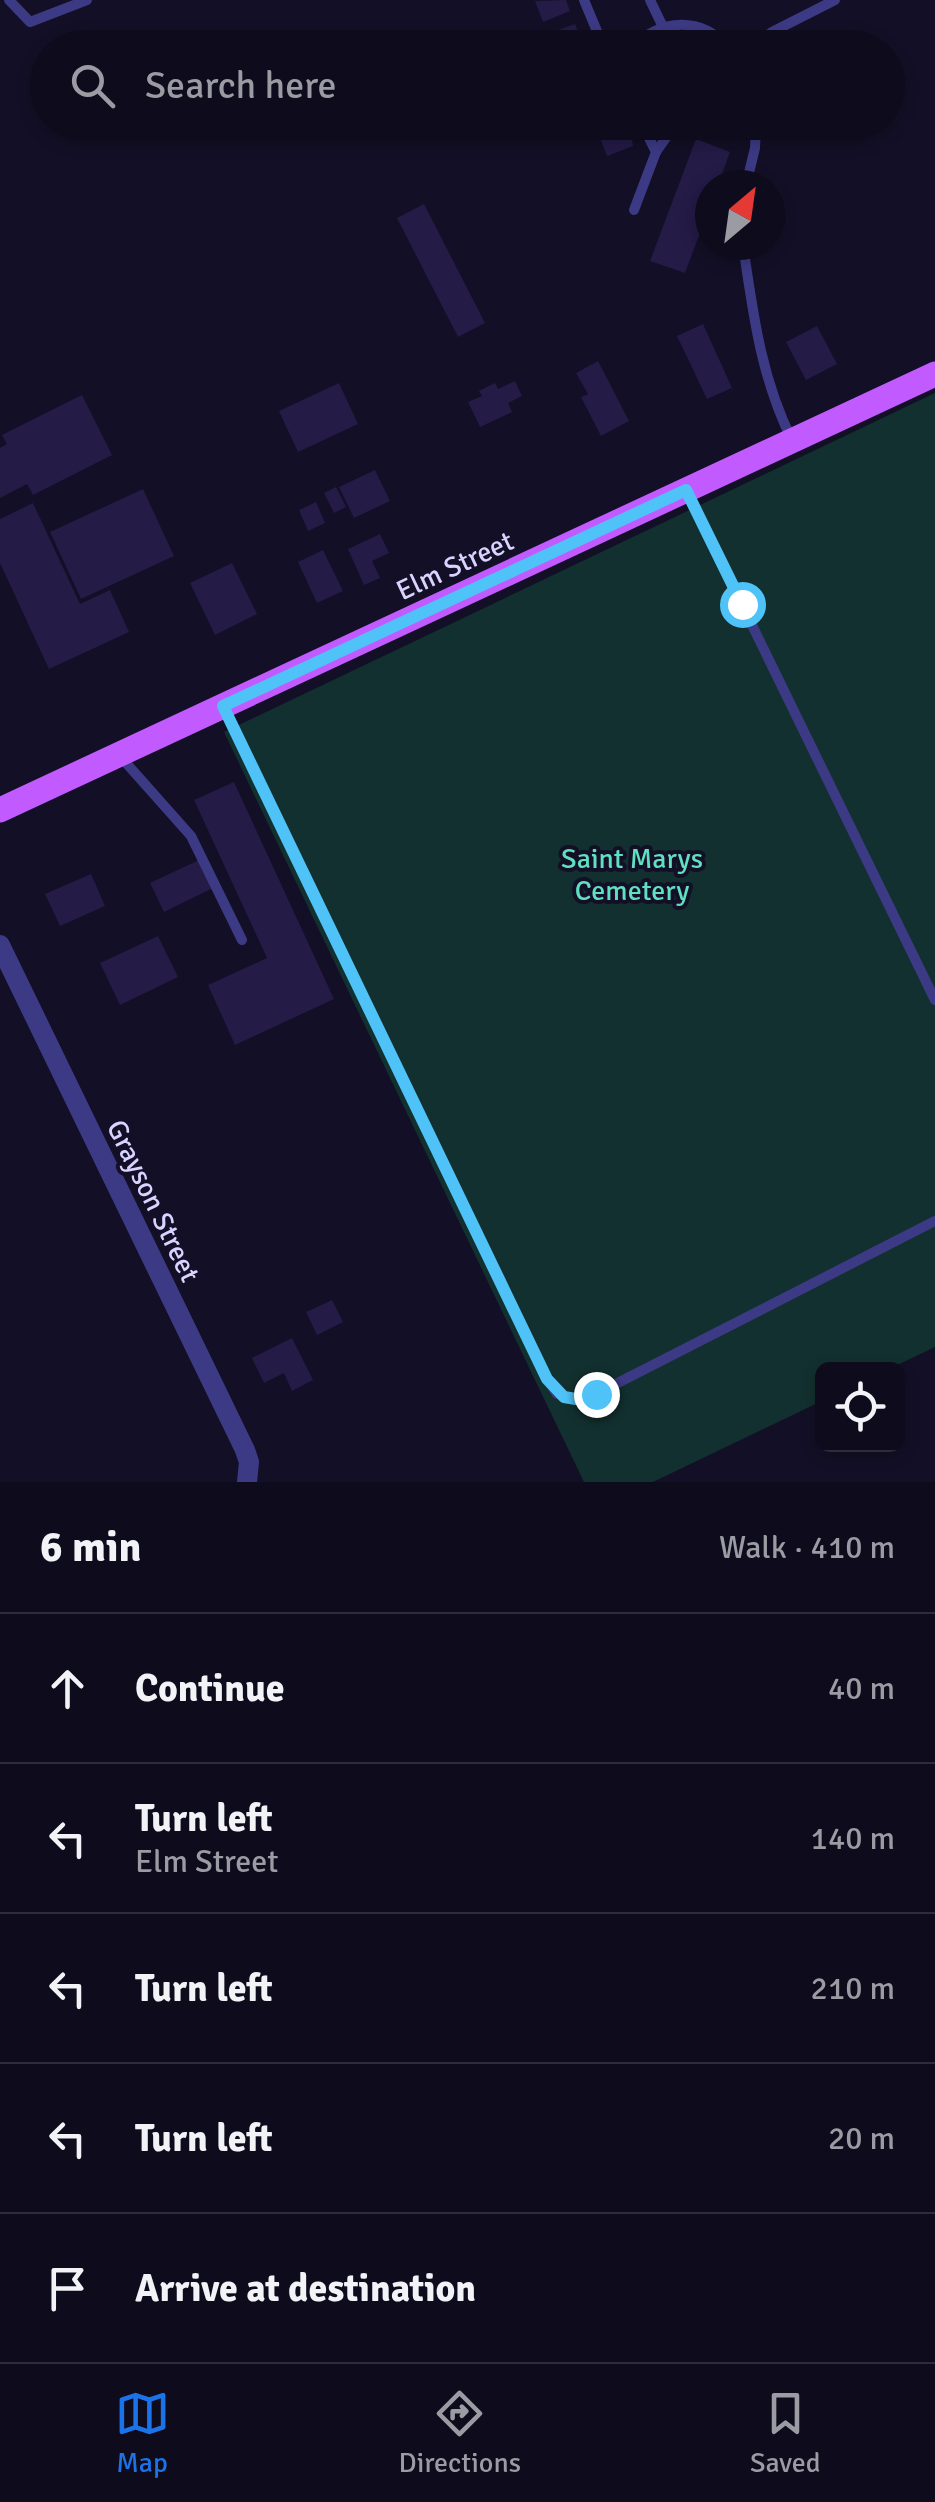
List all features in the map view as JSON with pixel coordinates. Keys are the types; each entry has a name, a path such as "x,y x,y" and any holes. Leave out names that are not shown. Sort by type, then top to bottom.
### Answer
{"main road":[{"name":"Elm Street","path":"0,810 935,374"}],"street":[{"name":"Grayson Street","path":"0,945 245,1450 249,1462 246,1482"}],"lane":[{"path":"10,0 30,22 87,0"},
{"path":"584,0 596,30"},
{"path":"650,0 663,27"},
{"path":"776,30 835,0"},
{"path":"657,30 683,24 710,30"},
{"path":"650,140 656,152"},
{"path":"634,210 664,140"},
{"path":"750,170 755,140"},
{"path":"745,260 762,362 776,408 792,441"},
{"path":"686,490 935,1000"},
{"path":"223,706 547,1379 558,1394 576,1399 596,1394 935,1221"},
{"path":"119,755 191,836 242,940"}],"green space":[{"name":"Saint Marys Cemetery","path":"935,393 935,1347 904,1362 815,1362 815,1404 653,1482 584,1482 224,732"}],"building":[{"path":"566,0 570,11 543,22 535,1"},
{"path":"601,140 632,140 633,146 607,156"},
{"path":"699,140 730,152 723,170 695,170 695,246 685,273 650,261"},
{"path":"424,204 485,323 458,337 397,218"},
{"path":"703,324 732,388 707,399 677,336"},
{"path":"817,326 837,364 806,380 786,342"},
{"path":"598,361 629,421 601,436 581,397 588,394 576,373"},
{"path":"515,381 522,396 508,403 512,412 480,427 468,402 482,396 479,391 495,383 498,389"},
{"path":"339,383 358,424 298,452 279,411"},
{"path":"82,395 112,455 33,495 27,484 0,498 0,448 7,444 2,435"},
{"path":"375,470 390,501 354,518 339,487"},
{"path":"336,487 346,507 334,513 324,493"},
{"path":"143,489 174,556 81,599 50,532"},
{"path":"316,502 325,523 308,531 299,510"},
{"path":"33,503 80,604 110,590 129,632 49,669 0,563 0,519"},
{"path":"380,534 389,553 372,561 380,578 364,585 348,549"},
{"path":"323,550 343,591 317,603 298,562"},
{"path":"232,563 257,614 215,635 190,583"},
{"path":"234,782 334,999 235,1045 208,985 267,958 194,800"},
{"path":"199,860 213,888 164,912 150,883"},
{"path":"91,874 105,906 60,926 45,894"},
{"path":"158,936 178,977 120,1005 100,963"},
{"path":"332,1300 343,1322 317,1335 306,1312"},
{"path":"292,1338 313,1380 292,1391 284,1373 264,1383 252,1358"}],"route":[{"path":"596,1394 569,1399 558,1394 547,1379 223,706 686,490 742,604"}]}
